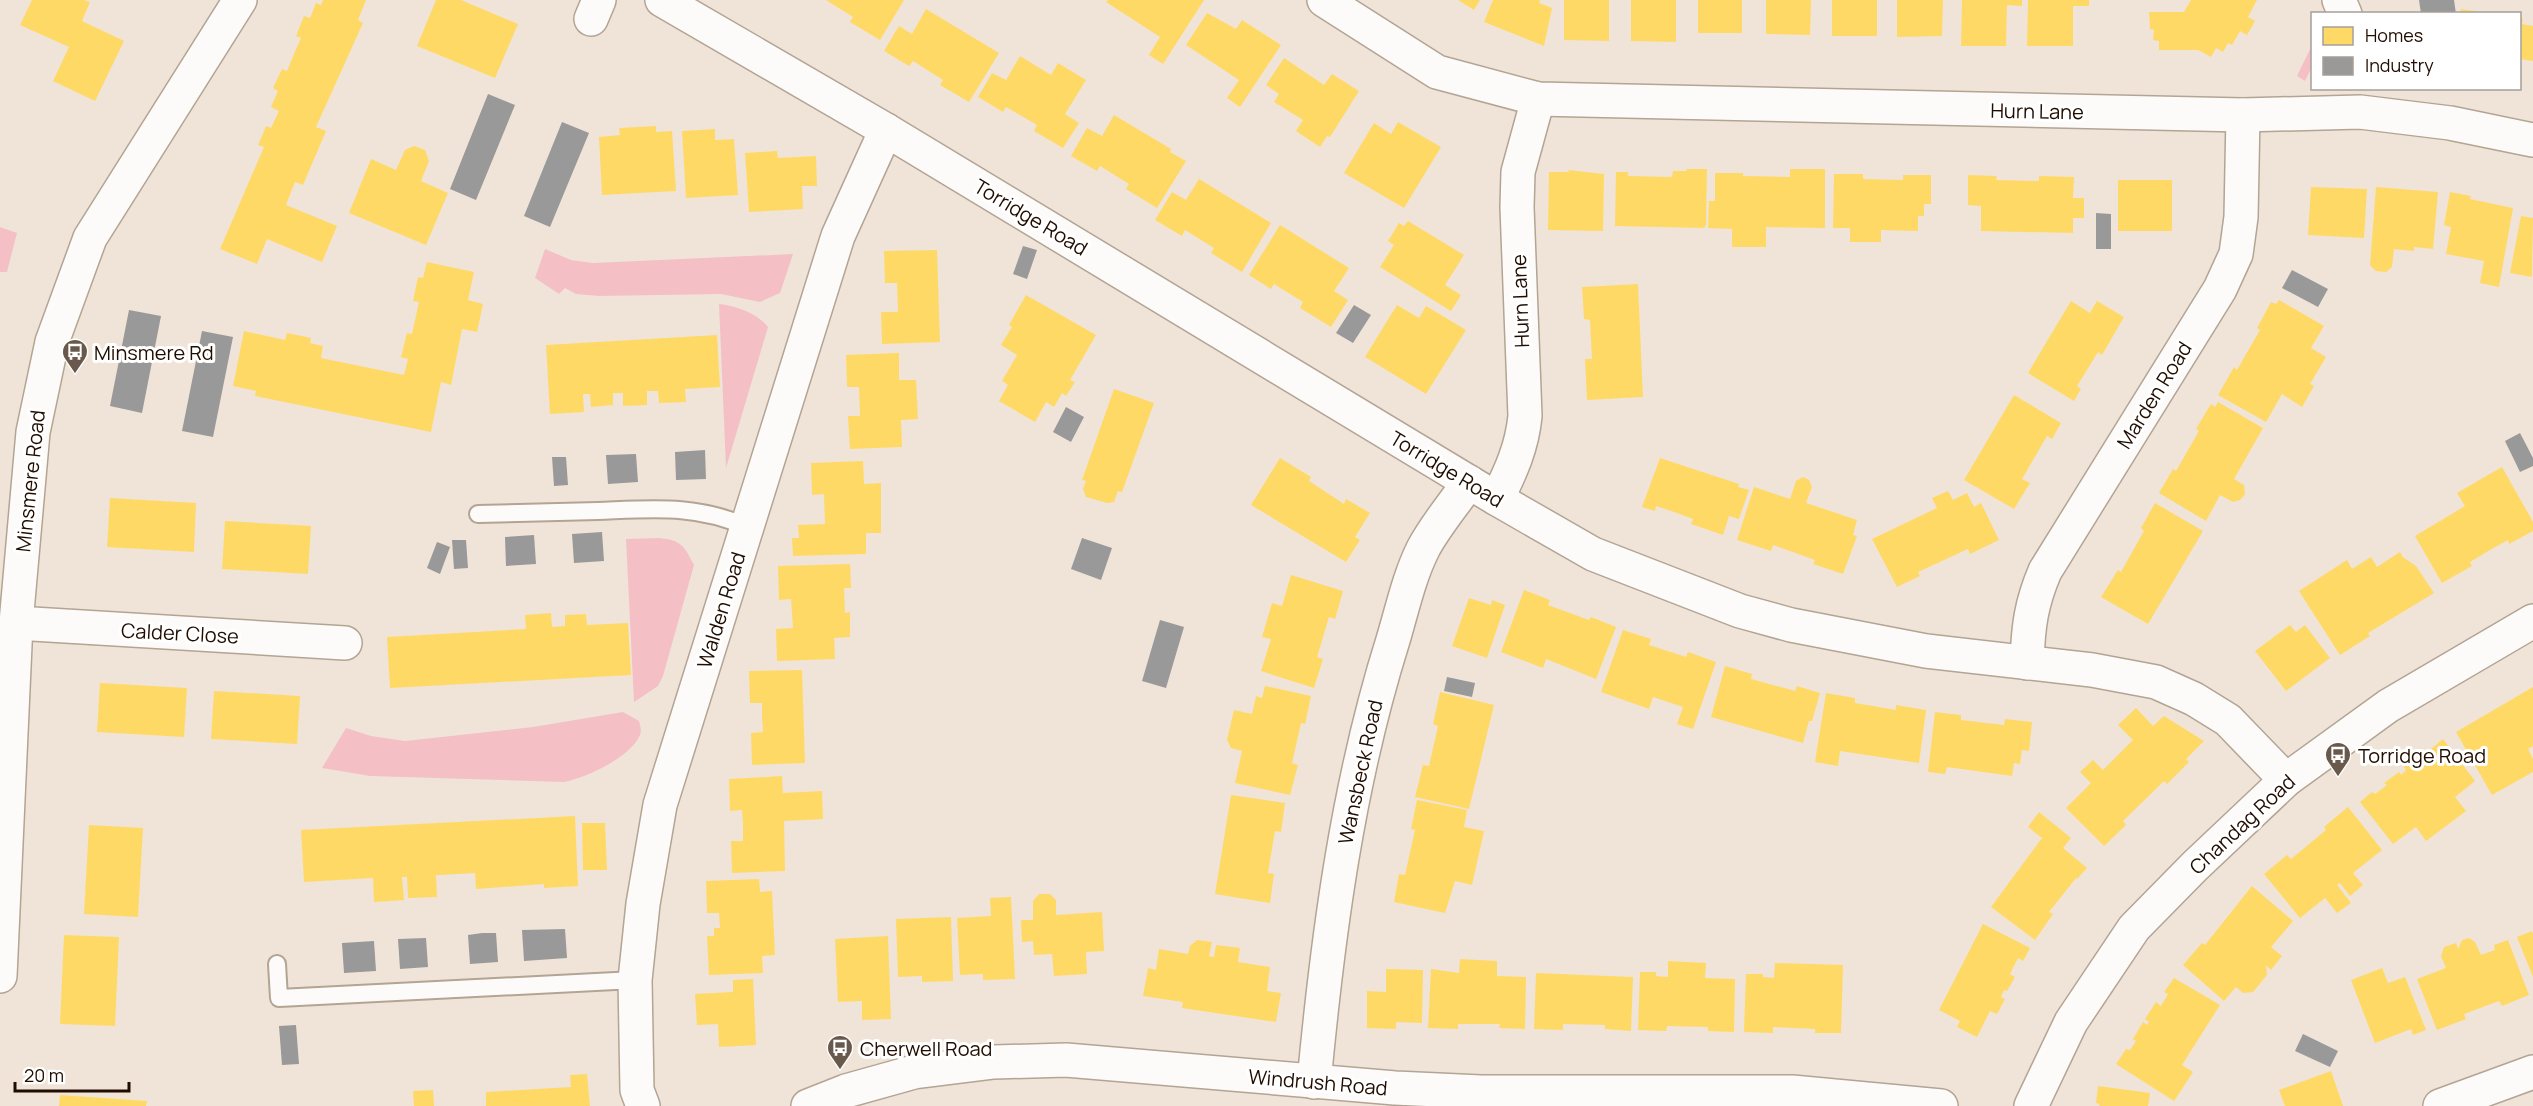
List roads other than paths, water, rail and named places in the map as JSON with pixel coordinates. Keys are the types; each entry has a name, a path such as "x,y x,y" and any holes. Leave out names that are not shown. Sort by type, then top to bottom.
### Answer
{"street":[{"name":"Minsmere Road","path":"0,976 16,623 33,432 52,342 90,238 240,0"},
{"name":"Torridge Road","path":"662,0 886,130 1497,499 1593,554 1740,611 1791,625 1926,651 2092,670 2156,682 2194,699 2228,720 2286,780"},
{"name":"Hurn Lane","path":"1324,0 1437,72 1538,99 2243,115 2360,100 2451,123 2533,140"},
{"name":"Hurn Lane","path":"1497,499 1515,463 1523,436 1525,416 1518,172 1538,99"},
{"name":"Marden Road","path":"2027,663 2028,624 2034,597 2045,571 2220,290 2236,254 2241,217 2243,115"},
{"name":"Walden Road","path":"643,1106 637,1090 635,980 644,904 660,805 838,236 886,130"},
{"name":"Wansbeck Road","path":"1314,1082 1326,966 1342,854 1363,749 1386,662 1420,558 1437,528 1469,482"},
{"name":"Chandag Road","path":"2031,1106 2071,1022 2134,928 2286,780 2388,706 2533,621"},
{"name":"Calder Close","path":"16,623 345,643"},
{"name":"Windrush Road","path":"808,1106 846,1091 914,1072 994,1062 1066,1060 1314,1082 1480,1092 1792,1092 1941,1106"},
{"path":"2439,1106 2533,1072"}],"lane":[{"path":"478,514 662,509 700,511 724,516 747,527"},
{"path":"277,964 279,998 635,980"}],"place":[{"name":"Minsmere Rd","path":"75,375"},
{"name":"Torridge Road","path":"2338,778"},
{"name":"Cherwell Road","path":"840,1071"}]}
